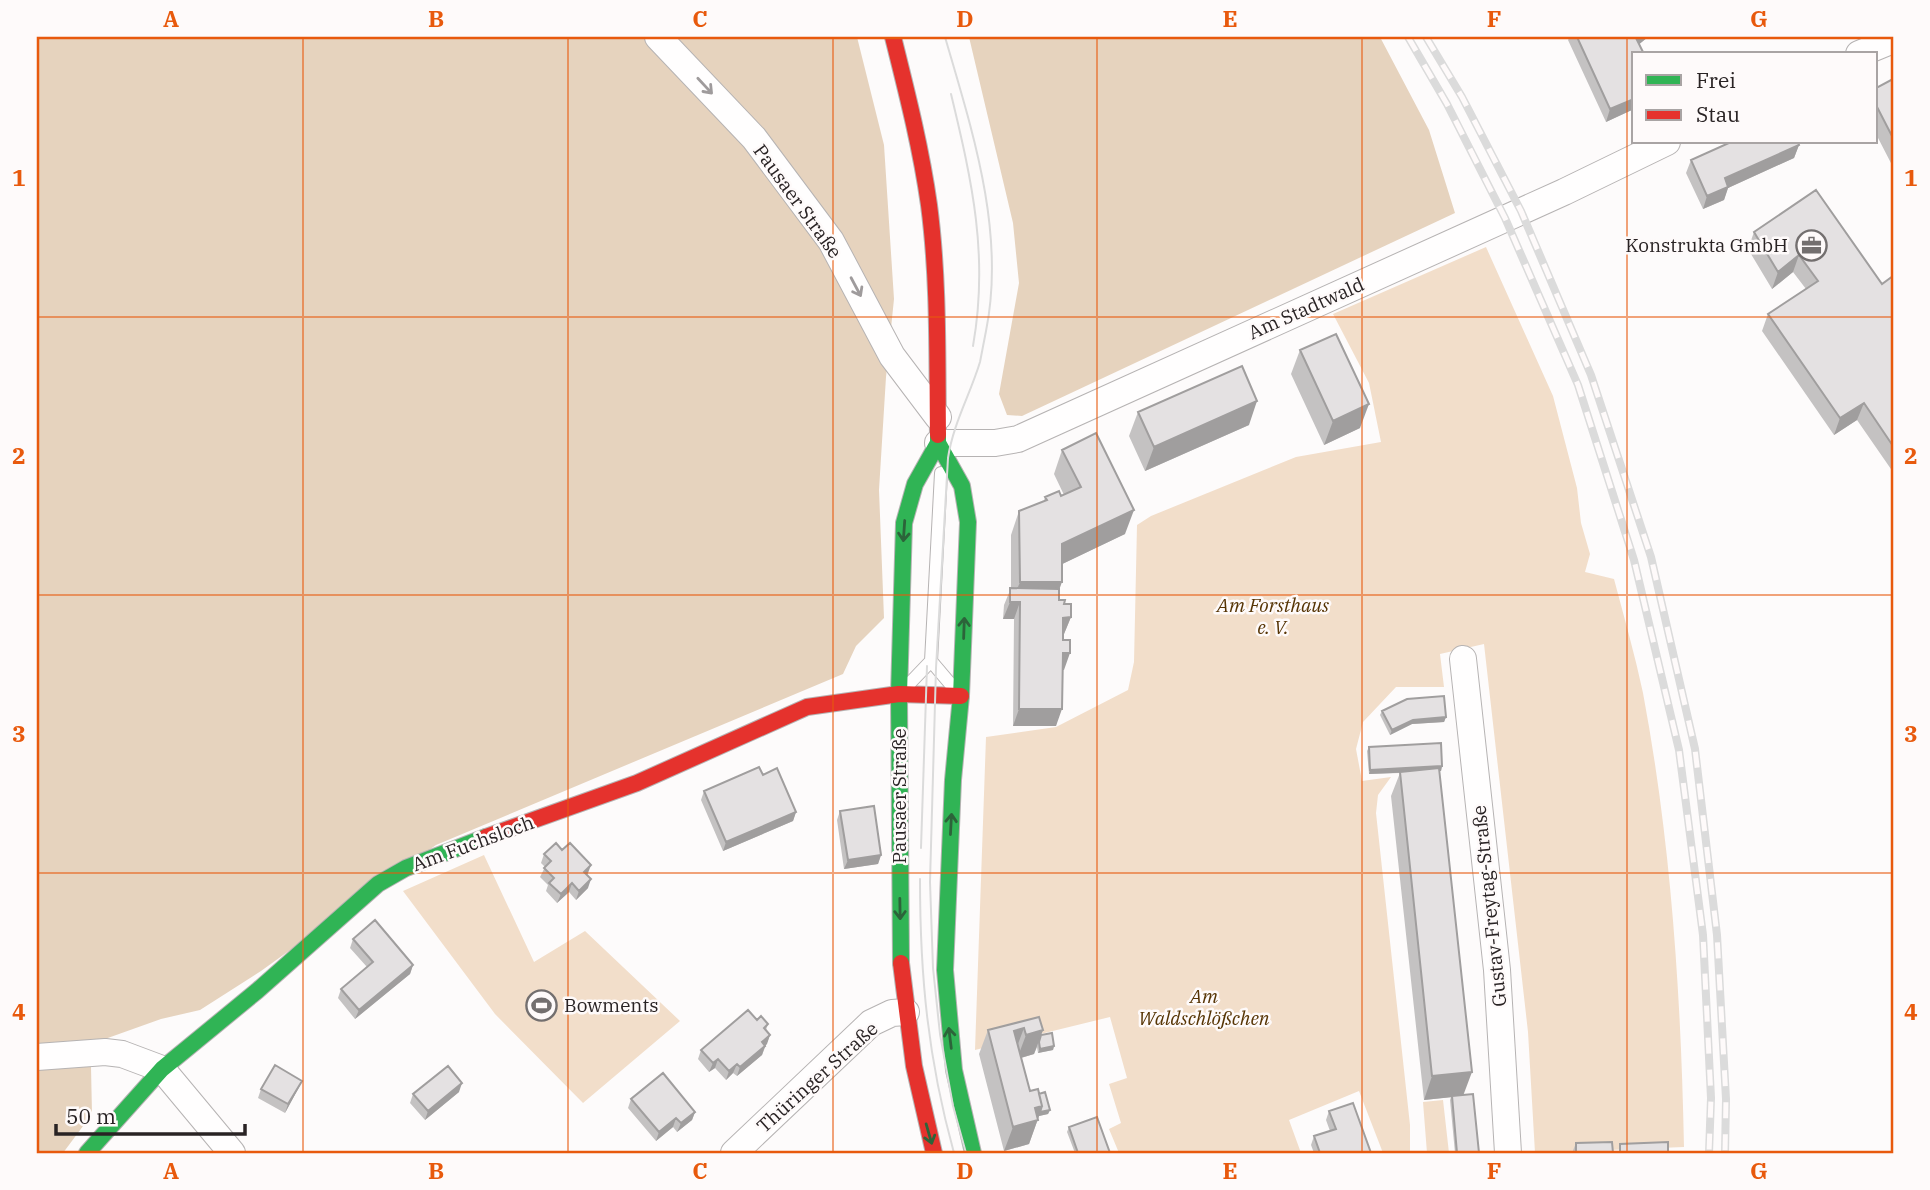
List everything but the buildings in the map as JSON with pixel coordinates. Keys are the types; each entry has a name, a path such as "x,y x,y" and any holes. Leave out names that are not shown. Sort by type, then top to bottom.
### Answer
{"main road":[{"name":"Pausaer Straße","path":"893,37 915,126 929,206 936,298 938,430 962,486 968,522 945,970 954,1070 973,1153"},
{"name":"Pausaer Straße","path":"934,1153 924,1118 901,970 899,694 904,523 915,484 938,430"},
{"name":"Am Fuchsloch","path":"88,1153 162,1069 257,991 378,884 406,867 637,783 807,707 899,694 961,696"}],"street":[{"name":"Pausaer Straße","path":"658,37 754,138 831,241 892,356 938,430"},
{"path":"1864,52 1893,40"},
{"name":"Am Stadtwald","path":"938,430 995,443 1018,439 1564,192 1663,144"},
{"name":"Gustav-Freytag-Straße","path":"1464,659 1497,970 1508,1153"},
{"name":"Thüringer Straße","path":"733,1153 871,1023 892,1013 906,1012"},
{"path":"37,1057 105,1052 122,1054 162,1069 232,1153"}],"lane":[{"path":"899,694 931,661 941,478 938,430"},
{"path":"931,661 961,696"}],"green space":[{"name":"Am Forsthaus e. V.","path":"1486,247 1553,396 1577,488 1581,523 1590,554 1585,572 1614,579 1640,679 1661,805 1673,919 1684,1147 1535,1153 1528,1032 1484,644 1440,654 1444,687 1396,687 1363,722 1356,749 1362,781 1391,777 1378,795 1376,813 1410,1125 1410,1153 1383,1153 1359,1091 1289,1120 1301,1153 1119,1153 1109,1129 1121,1123 1109,1084 1127,1078 1110,1017 975,1050 986,737 1056,727 1128,690 1134,662 1137,525 1151,516 1296,457 1381,442 1369,383 1333,314"},
{"path":"484,855 534,962 585,931 680,1021 583,1103 495,1014 403,891"},
{"path":"1443,1100 1449,1153 1427,1153 1423,1102"}],"shaded area":[{"path":"37,37 857,37 884,145 894,299 879,490 884,618 856,646 843,674 436,845 261,971 200,1010 161,1019 105,1039 91,1067 92,1114 63,1153 37,1153"},
{"path":"969,37 1380,37 1429,130 1455,213 1022,416 1007,415 999,394 1019,283 1013,223"}],"tram line":[{"path":"945,37 966,108 983,182 992,256 991,294 980,362 954,433 948,458 936,668 930,882 933,968 940,1034 953,1106 966,1153"},
{"path":"951,94 966,157 979,250 978,313 973,346"},
{"path":"921,848 927,666"},
{"path":"920,879 927,1018 938,1084 954,1153"}],"railway":[{"path":"1408,37 1447,104 1505,218 1578,385 1634,560 1679,750 1703,935 1711,1098 1709,1153"},
{"path":"1426,37 1462,97 1521,211 1591,375 1651,557 1695,749 1717,935 1726,1099 1725,1153"}],"traffic: fast":[{"path":"901,963 899,694 904,523 915,484 938,443 938,435"},
{"path":"938,443 962,486 968,522 945,970 954,1070 973,1153"},
{"path":"87,1153 162,1069 257,991 378,884 406,868 486,837"}],"traffic: jam":[{"path":"893,37 918,142 929,205 936,291 938,435"},
{"path":"486,837 637,783 807,707 899,694 961,696"},
{"path":"901,963 914,1066 934,1153"}],"place":[{"name":"Konstrukta GmbH","path":"1811,245"},
{"name":"Bowments","path":"541,1005"}],"park label":[{"name":"Am Waldschlößchen","path":"1204,1007"}]}
